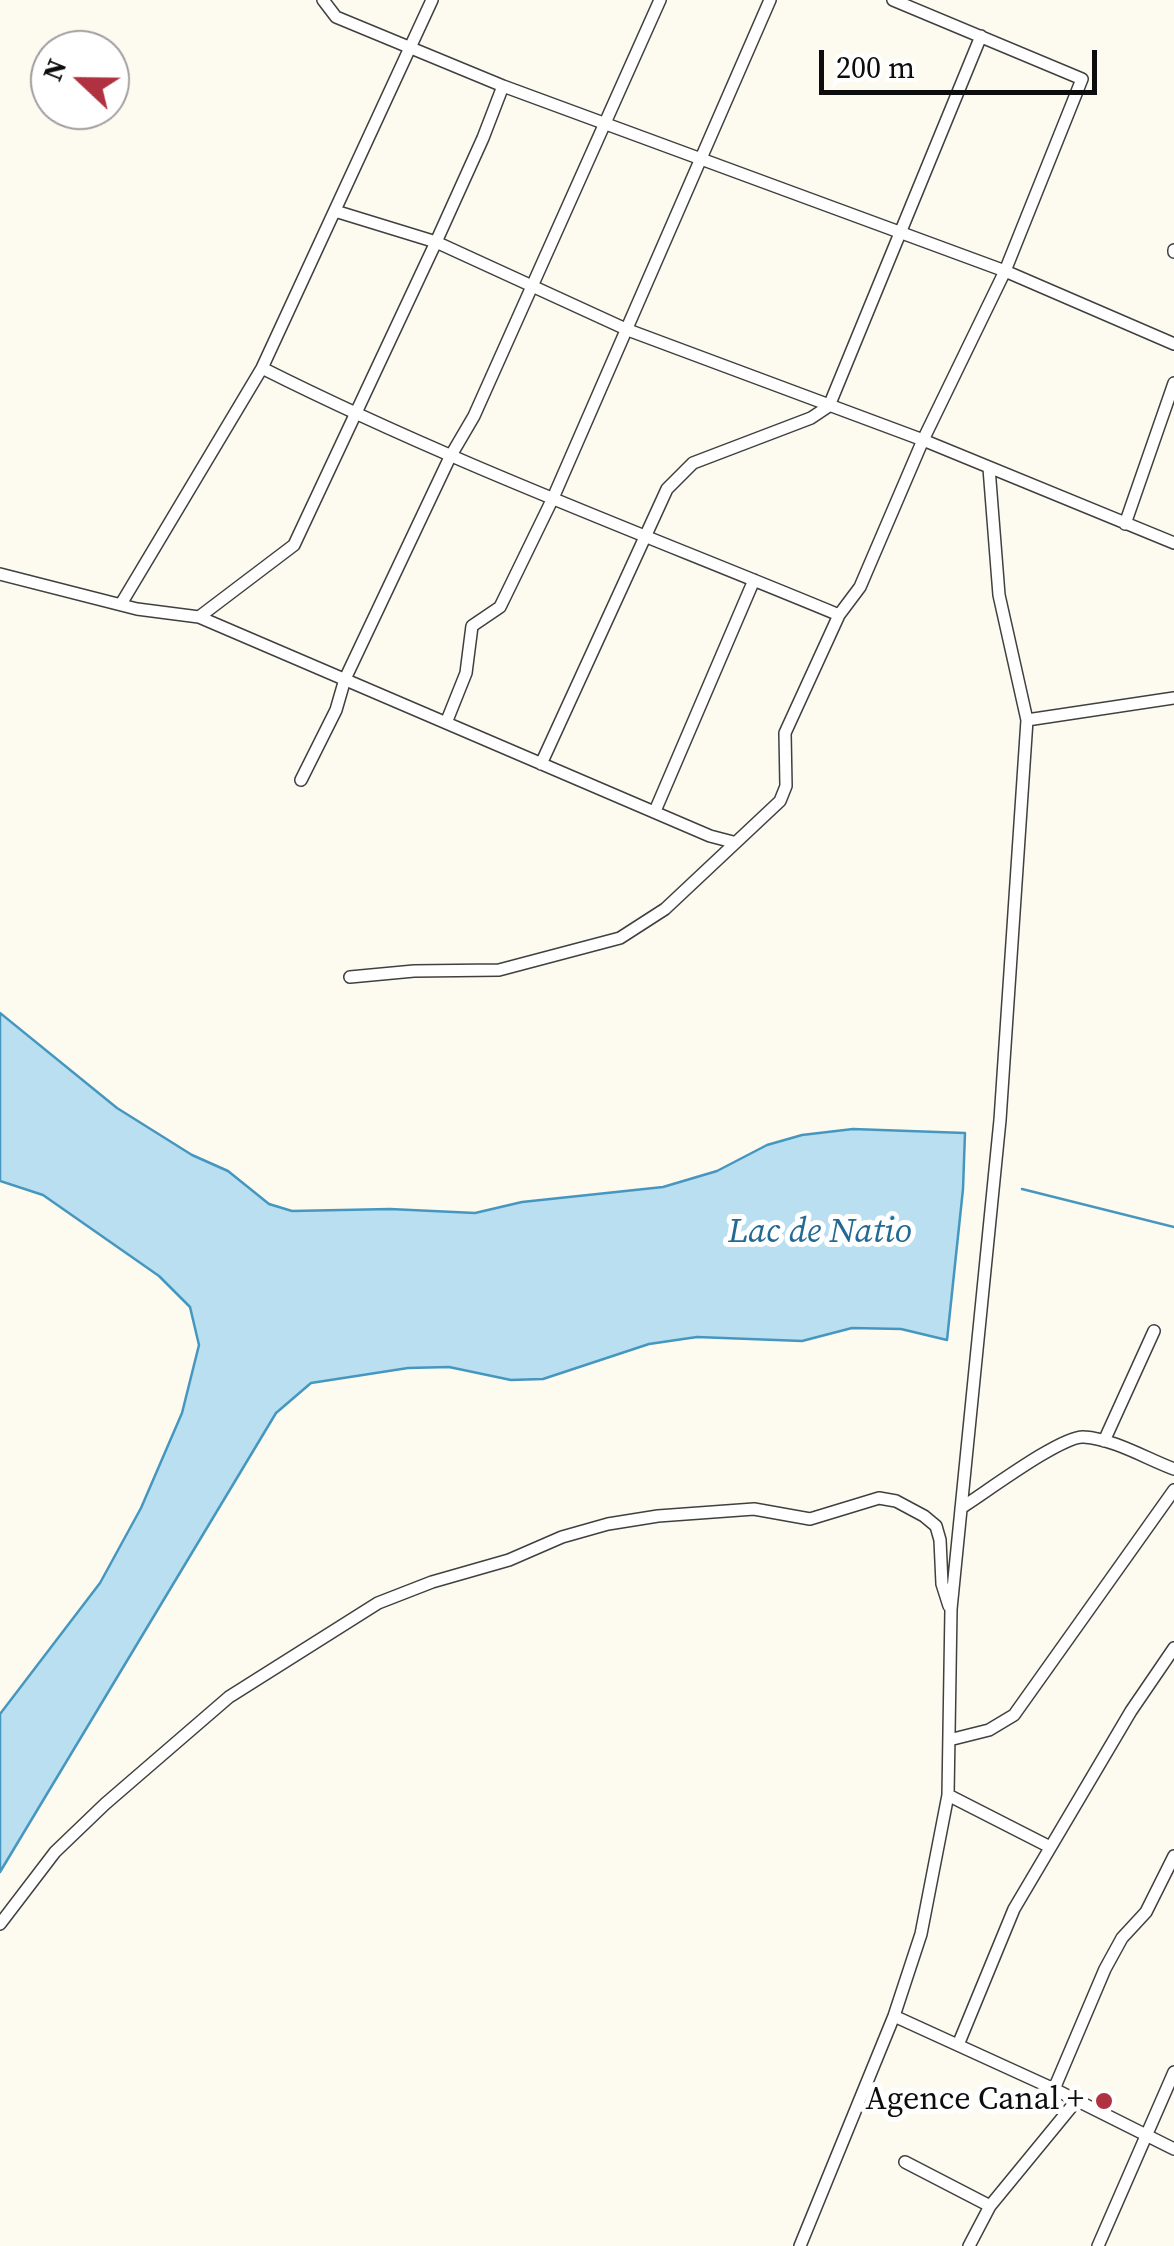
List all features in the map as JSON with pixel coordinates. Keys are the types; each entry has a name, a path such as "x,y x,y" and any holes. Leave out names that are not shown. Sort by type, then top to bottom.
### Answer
{"street":[{"path":"323,0 336,17 502,86 1004,271 1174,344"},
{"path":"121,604 262,368 432,0"},
{"path":"301,780 336,710 344,678 450,457 474,416 660,0"},
{"path":"446,723 466,672 472,626 500,607 553,498 770,0"},
{"path":"350,977 499,970 620,938 665,909 780,801 786,786 785,733 839,615 860,587 923,440 1004,271 1082,79 893,0"},
{"path":"541,764 668,489 693,463 811,418 829,406 981,36"},
{"path":"199,617 294,544 436,242 502,86"},
{"path":"335,211 436,242 628,330 923,440 1174,544"},
{"path":"262,368 450,457 839,615"},
{"path":"1125,524 1174,383"},
{"path":"800,2246 894,2016 921,1934 948,1795 951,1610 1000,1120 1027,720 999,595 989,468"},
{"path":"0,574 121,604 199,617 710,836 733,842"},
{"path":"654,811 754,580"},
{"path":"1027,720 1174,698"},
{"path":"1104,1442 1154,1332"},
{"path":"961,1508 1056,1445 1081,1436 1174,1470"},
{"path":"949,1740 989,1730 1014,1715 1174,1490"},
{"path":"0,1924 55,1852 229,1697 378,1603 432,1582 509,1560 562,1538 608,1524 694,1512 754,1509 810,1519 879,1498 896,1501 936,1526 942,1584 951,1610"},
{"path":"958,2045 1014,1908 1131,1711 1174,1648"},
{"path":"948,1795 1048,1846"},
{"path":"1054,2088 1104,1969 1171,1872 1174,1856"},
{"path":"894,2016 1054,2088 1174,2149"},
{"path":"1098,2246 1174,2072"},
{"path":"970,2246 990,2206 1077,2100"},
{"path":"905,2162 990,2206"}],"water":[{"name":"Lac de Natio","path":"0,1013 117,1108 192,1155 228,1171 269,1204 292,1211 390,1209 475,1213 522,1202 663,1187 717,1171 767,1145 802,1135 853,1129 965,1133 947,1340 901,1329 852,1328 802,1341 697,1337 649,1344 543,1379 511,1380 449,1367 408,1368 311,1383 276,1413 0,1872 0,1714 100,1583 141,1508 182,1413 199,1345 190,1307 159,1276 43,1195 0,1181"}],"waterway":[{"path":"1022,1189 1174,1227"}],"place":[{"name":"Agence Canal +","path":"1104,2101"}]}
